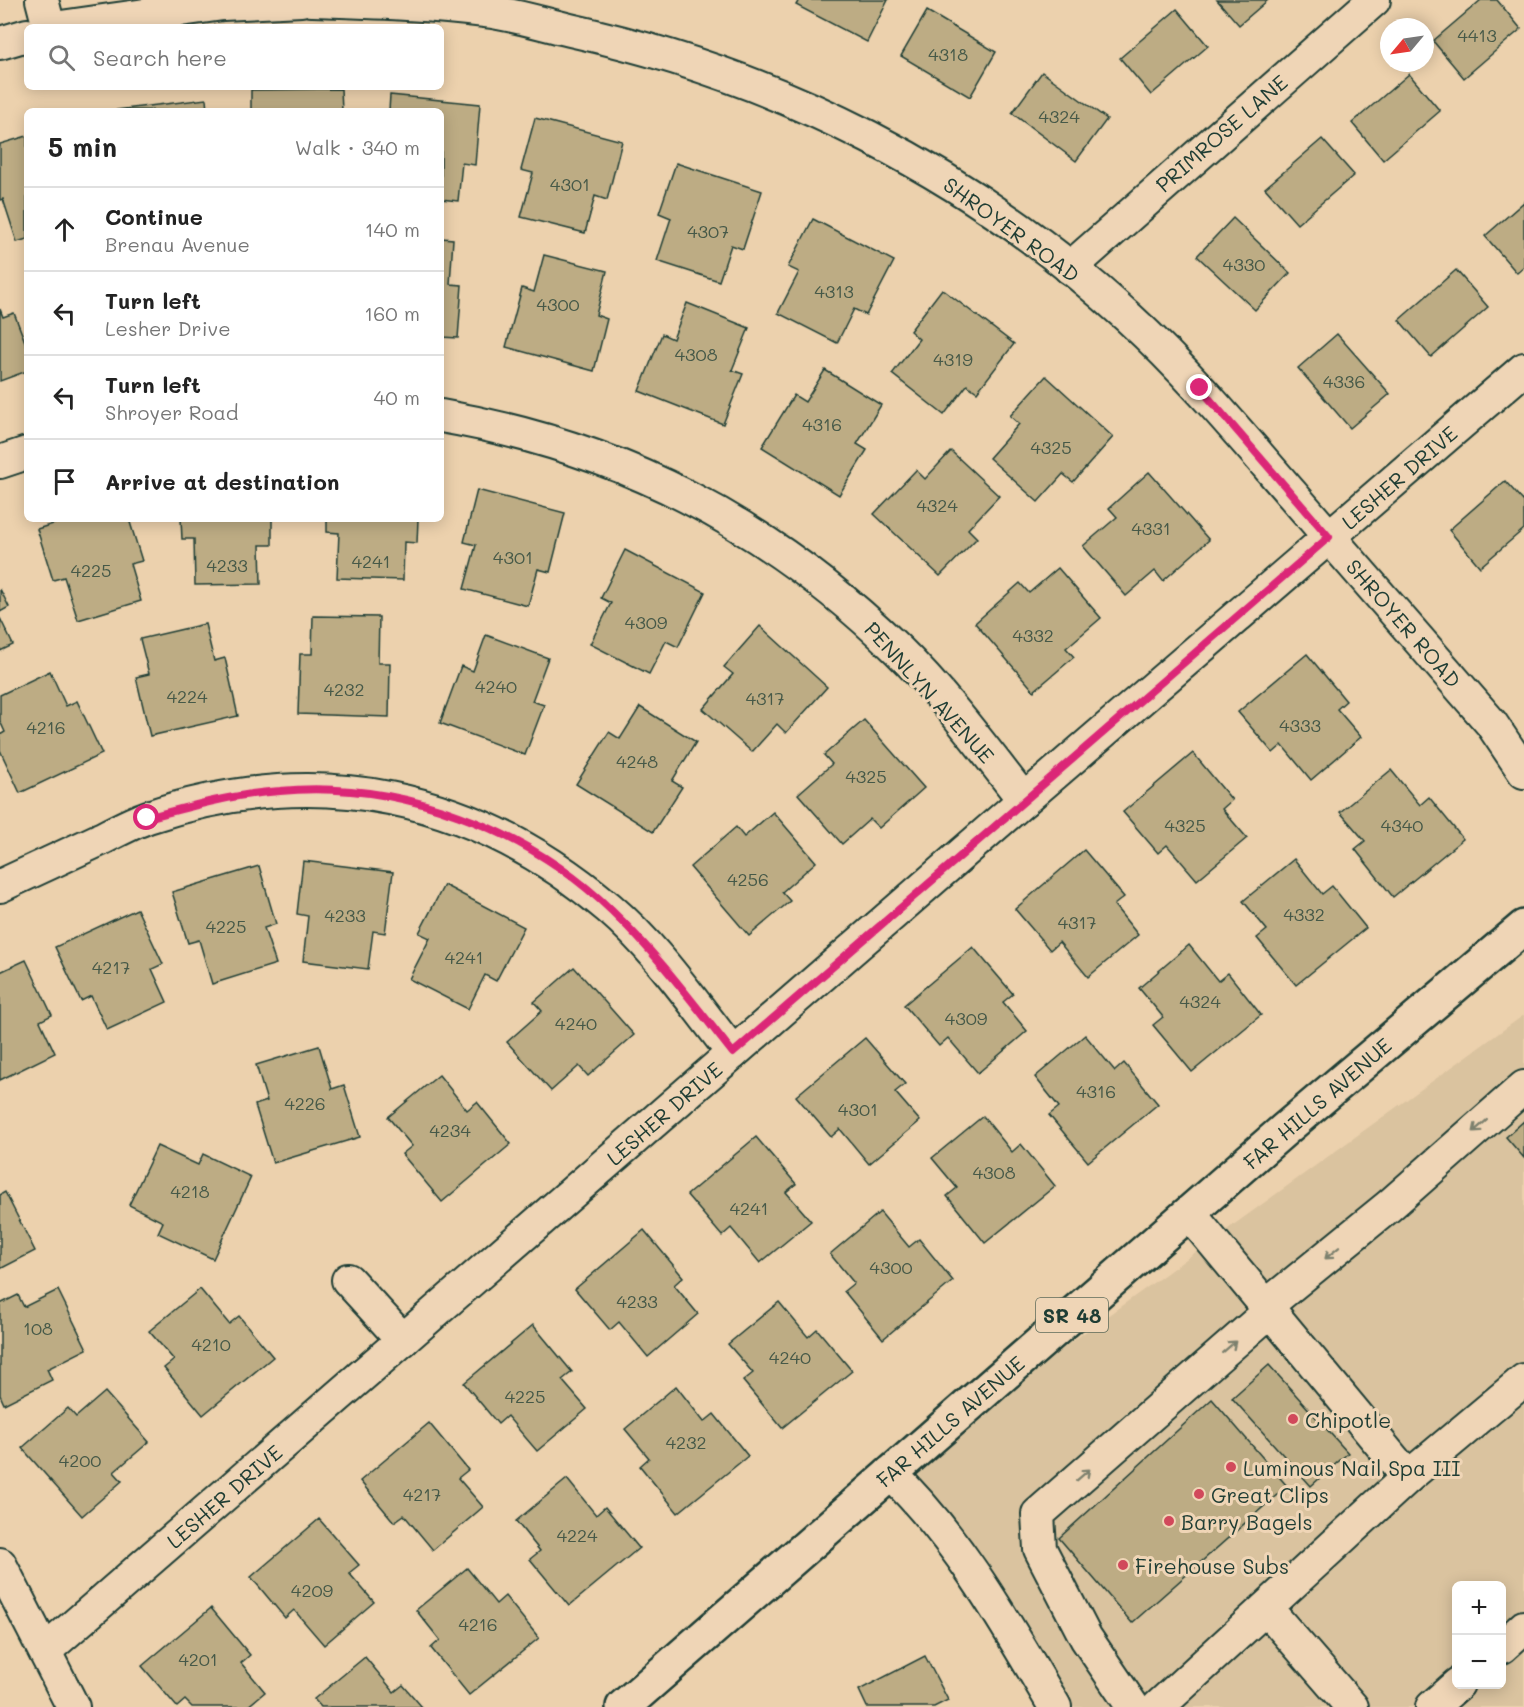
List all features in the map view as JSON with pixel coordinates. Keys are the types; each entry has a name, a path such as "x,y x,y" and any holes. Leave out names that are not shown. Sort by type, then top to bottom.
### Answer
{"main road":[{"name":"FAR HILLS AVENUE","path":"623,1707 1189,1213 1524,927"}],"street":[{"path":"42,0 48,24"},
{"path":"82,24 223,4 302,0"},
{"name":"SHROYER ROAD","path":"312,0 495,6 704,65 806,105 892,148 979,200 1070,267 1130,318 1200,388 1491,723 1524,772"},
{"name":"PRIMROSE LANE","path":"1070,267 1374,0"},
{"path":"0,43 24,36"},
{"name":"LESHER DRIVE","path":"45,1652 1024,800 1524,369"},
{"name":"PENNLYN AVENUE","path":"444,417 492,425 568,446 634,471 703,504 778,550 835,593 899,651 961,719 1024,800"},
{"path":"0,462 24,454"},
{"path":"0,886 147,818 224,798 282,790 336,790 401,799 460,816 511,840 560,869 611,909 656,956 733,1053"},
{"path":"1133,1707 1086,1638 1040,1549 1038,1514 1268,1308 1524,1088"},
{"path":"1189,1213 1408,1478"},
{"path":"348,1280 403,1340"},
{"path":"1158,1707 1408,1478 1524,1380"},
{"path":"890,1473 914,1496 955,1546 1054,1707"},
{"path":"0,1564 73,1707"},
{"path":"1266,1608 1352,1707"},
{"path":"1506,1643 1524,1627"},
{"path":"1432,1707 1452,1689"}],"shaded area":[{"path":"1524,1015 1524,1707 1048,1707 890,1473"}],"building":[{"path":"799,0 888,0 867,42 796,5"},
{"path":"1217,0 1268,0 1239,25"},
{"path":"1481,0 1497,0 1521,29 1464,78 1434,40"},
{"path":"1177,9 1208,46 1151,95 1120,58"},
{"path":"927,11 996,52 970,97 901,56"},
{"path":"1042,72 1107,119 1076,161 1012,113"},
{"path":"1409,74 1440,111 1383,160 1352,123"},
{"path":"251,90 341,90 342,108 251,108"},
{"path":"390,95 480,104 475,165 462,163 458,201 444,199 444,108 389,108"},
{"path":"206,99 207,108 132,108"},
{"path":"535,118 622,141 607,200 595,196 585,233 521,217 533,173 521,170"},
{"path":"24,137 24,240 17,242 3,199 0,200 0,144"},
{"path":"1322,139 1354,175 1297,224 1265,188"},
{"path":"676,163 762,191 743,249 731,245 719,281 657,261 671,218 659,213"},
{"path":"1524,202 1524,267 1517,273 1485,236"},
{"path":"1233,218 1290,273 1255,310 1197,256"},
{"path":"813,219 894,261 866,315 854,309 837,343 778,313 799,272 788,267"},
{"path":"444,238 453,239 450,284 462,285 458,338 444,337"},
{"path":"544,255 607,271 596,315 607,319 594,371 506,347 522,288 534,292"},
{"path":"1456,270 1488,307 1431,357 1399,320"},
{"path":"942,289 1014,344 977,392 967,385 944,415 892,374 919,339 910,331"},
{"path":"687,303 749,328 732,370 743,374 723,424 639,391 662,334 673,339"},
{"path":"0,309 3,317 14,313 24,339 24,372 0,381"},
{"path":"1337,334 1390,394 1350,428 1298,368"},
{"path":"825,370 881,405 857,444 867,450 839,495 762,447 794,395 805,402"},
{"path":"1046,376 1113,437 1073,482 1063,474 1038,502 989,458 1019,424 1010,416"},
{"path":"951,451 999,496 968,529 977,538 940,576 874,514 916,470 925,479"},
{"path":"1149,472 1209,540 1163,581 1155,571 1126,596 1083,546 1117,517 1109,508"},
{"path":"1505,481 1524,502 1524,529 1480,567 1449,530"},
{"path":"477,490 565,513 550,572 538,569 528,606 464,589 476,545 464,542"},
{"path":"59,522 130,522 142,561 130,564 141,601 78,620 64,577 53,580 37,529"},
{"path":"181,522 272,522 272,545 260,545 261,584 195,585 194,539 182,539"},
{"path":"327,522 418,522 417,543 404,542 403,580 337,578 339,533 327,532"},
{"path":"625,550 705,592 678,647 666,641 649,674 590,644 611,603 601,598"},
{"path":"1058,568 1101,618 1066,648 1074,657 1034,691 975,623 1020,583 1029,593"},
{"path":"0,589 9,607 0,612"},
{"path":"313,616 379,617 378,663 390,663 389,717 298,714 300,654 312,654"},
{"path":"0,618 13,645 0,651"},
{"path":"205,624 214,661 225,658 238,716 150,736 136,677 149,674 140,639"},
{"path":"760,626 827,687 786,733 777,724 752,752 703,709 733,674 724,667"},
{"path":"486,635 548,658 532,701 544,705 525,755 440,723 461,666 473,671"},
{"path":"1307,654 1346,701 1337,709 1361,737 1311,780 1282,745 1273,753 1238,712"},
{"path":"50,671 66,706 77,701 102,754 20,793 0,750 0,735 5,732 0,721 0,695"},
{"path":"640,707 696,742 672,781 682,787 653,832 576,784 609,732 620,739"},
{"path":"864,720 924,788 879,828 870,819 842,844 798,794 832,764 824,755"},
{"path":"1193,753 1232,800 1222,809 1247,838 1197,880 1167,845 1158,853 1123,812"},
{"path":"1391,770 1420,805 1429,797 1463,839 1393,897 1355,849 1365,841 1340,812"},
{"path":"773,812 816,862 782,892 790,901 749,936 690,867 736,827 744,837"},
{"path":"1084,850 1124,897 1114,905 1138,935 1088,977 1059,942 1050,950 1015,909"},
{"path":"1294,859 1322,894 1332,886 1366,928 1296,985 1257,938 1267,930 1243,901"},
{"path":"303,861 393,872 385,933 373,931 368,969 303,961 308,916 297,914"},
{"path":"259,866 276,924 264,928 276,964 212,984 199,940 188,943 172,892"},
{"path":"444,885 524,927 496,981 485,975 468,1009 409,979 430,938 419,933"},
{"path":"137,909 163,964 152,969 167,1002 107,1030 91,996 81,1001 55,947"},
{"path":"1189,945 1218,981 1228,973 1261,1015 1192,1072 1153,1025 1163,1017 1139,988"},
{"path":"973,947 1013,994 1003,1002 1027,1031 978,1073 948,1038 939,1046 904,1005"},
{"path":"26,960 52,1015 40,1021 55,1053 0,1080 0,972"},
{"path":"574,967 634,1035 588,1076 579,1066 551,1091 507,1042 542,1011 534,1002"},
{"path":"1085,1035 1115,1071 1124,1063 1158,1104 1088,1162 1049,1115 1059,1107 1035,1077"},
{"path":"865,1038 905,1084 895,1092 920,1121 869,1164 840,1129 831,1137 796,1096"},
{"path":"319,1046 332,1089 344,1085 360,1137 273,1163 255,1105 267,1101 256,1065"},
{"path":"439,1075 467,1110 477,1102 511,1144 442,1202 402,1154 412,1146 388,1117"},
{"path":"983,1116 1012,1152 1021,1144 1055,1186 985,1243 947,1196 957,1188 932,1158"},
{"path":"1524,1121 1524,1158 1506,1137"},
{"path":"756,1137 796,1184 786,1192 811,1221 760,1263 731,1228 722,1236 687,1195"},
{"path":"157,1146 198,1165 203,1154 251,1177 213,1259 158,1233 163,1222 129,1205"},
{"path":"5,1192 35,1251 0,1269 0,1195"},
{"path":"880,1212 909,1247 919,1239 953,1281 883,1339 844,1291 854,1283 830,1254"},
{"path":"644,1230 683,1277 674,1285 698,1314 648,1357 619,1322 610,1330 575,1289"},
{"path":"200,1289 229,1324 239,1316 273,1357 203,1415 164,1368 174,1360 149,1331"},
{"path":"58,1290 87,1349 47,1369 52,1380 4,1404 0,1395 0,1304 18,1295 24,1307"},
{"path":"779,1302 808,1337 817,1329 852,1371 782,1428 743,1381 753,1373 728,1344"},
{"path":"533,1325 572,1372 562,1380 587,1409 537,1451 507,1416 498,1424 464,1383"},
{"path":"1269,1365 1348,1453 1311,1486 1232,1398"},
{"path":"676,1386 704,1422 714,1414 748,1456 678,1513 640,1466 649,1458 625,1429"},
{"path":"105,1392 149,1442 114,1472 122,1481 82,1516 22,1448 68,1408 76,1417"},
{"path":"1212,1399 1287,1486 1132,1623 1059,1538"},
{"path":"429,1423 468,1470 458,1478 483,1507 433,1550 404,1515 394,1522 360,1481"},
{"path":"567,1479 596,1515 605,1507 639,1548 569,1606 530,1559 540,1551 516,1521"},
{"path":"319,1519 359,1565 349,1573 374,1602 324,1645 294,1610 285,1618 251,1577"},
{"path":"467,1568 496,1604 505,1596 539,1638 469,1695 431,1648 440,1640 416,1610"},
{"path":"211,1608 250,1655 241,1663 265,1692 247,1707 192,1707 185,1700 177,1707 142,1666"},
{"path":"925,1656 948,1700 934,1707 867,1707 859,1690"},
{"path":"365,1657 394,1692 403,1685 422,1707 321,1707 314,1699"}],"place":[{"name":"Chipotle","path":"1293,1419"},
{"name":"Luminous Nail Spa III","path":"1231,1467"},
{"name":"Great Clips","path":"1199,1494"},
{"name":"Barry Bagels","path":"1169,1521"},
{"name":"Firehouse Subs","path":"1123,1565"}],"route":[{"path":"147,818 224,798 282,790 336,790 401,799 460,816 511,840 560,869 611,909 656,956 733,1053 1329,537 1200,388"}]}
